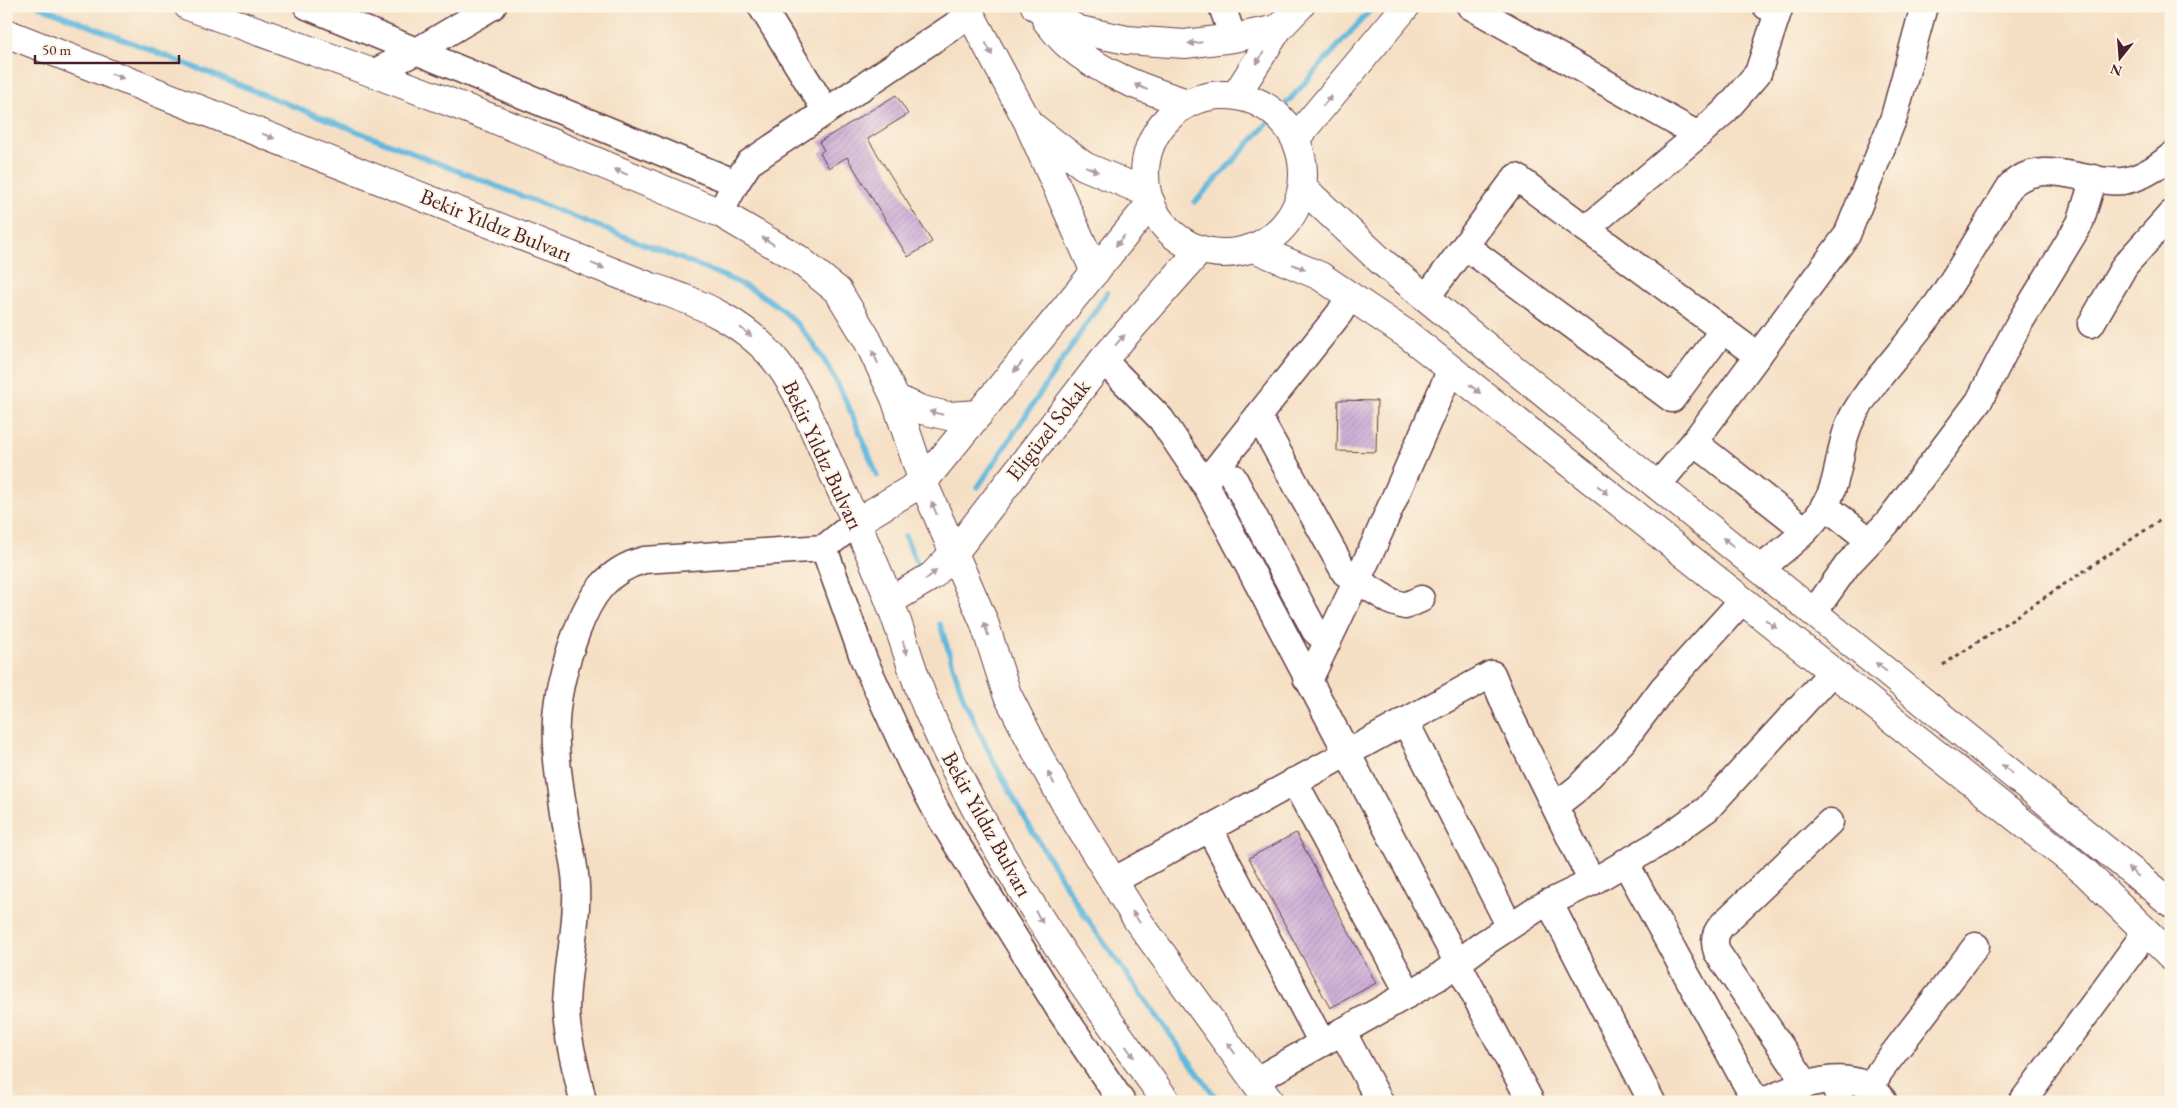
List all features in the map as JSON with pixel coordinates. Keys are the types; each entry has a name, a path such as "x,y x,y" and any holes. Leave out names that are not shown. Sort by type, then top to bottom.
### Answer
{"main road":[{"path":"188,6 494,119 720,213 797,258 838,291 867,340 895,398 923,482 984,622 1007,694 1069,810 1112,881 1138,921 1262,1092"},
{"path":"1034,6 1079,30 1127,40 1184,44 1233,38 1278,29"},
{"path":"1034,6 1066,43 1105,71 1149,91 1187,103"},
{"path":"1236,95 1278,29 1300,6"},
{"path":"1296,138 1406,6"},
{"path":"968,10 1029,124 1095,272"},
{"name":"Bekir Yıldız Bulvarı","path":"6,33 651,287 693,301 731,321 765,348 790,382 855,523 890,601 926,706 972,802 1054,940 1096,1004 1167,1102"},
{"path":"1211,95 1236,95 1261,103 1281,118 1296,138 1303,162 1303,188 1294,212 1277,233 1254,248 1228,253 1200,250 1176,237 1157,217 1148,197 1144,165 1152,138 1167,118 1187,103 1211,95"},
{"path":"1029,124 1084,166 1148,197"},
{"path":"1303,188 1381,261 2171,903"},
{"path":"855,523 923,482 1095,272 1148,197"},
{"path":"1254,248 1320,276 1408,335 2084,872 2171,956"},
{"name":"Eligüzel Sokak","path":"890,601 932,576 954,553 1102,360 1200,250"},
{"path":"895,398 922,410 948,416 980,414"}],"street":[{"path":"307,6 736,183"},
{"path":"373,73 417,51 492,6"},
{"path":"761,6 826,112"},
{"path":"1222,6 1233,38"},
{"path":"1470,6 1698,135"},
{"path":"1658,486 1694,442 1847,235 1894,117 1924,6"},
{"path":"1586,229 1725,111 1758,73 1776,7"},
{"path":"720,213 749,163 826,112 968,10"},
{"path":"1760,568 1799,537 1818,515 1833,490 1843,442 1854,415 1881,375 1928,317 2011,185 2023,176 2038,172 2108,181 2136,178 2157,167 2171,156"},
{"path":"1426,298 1516,177 1758,356"},
{"path":"1814,612 1848,564 1887,523 1979,401 2017,327 2080,223 2094,178"},
{"path":"2092,324 2125,265 2171,214"},
{"path":"1465,246 1672,399 1723,330"},
{"path":"1203,482 1339,314 1350,296"},
{"path":"1102,360 1161,419 1203,482 1531,1102"},
{"path":"1306,678 1312,674 1356,581 1451,369"},
{"path":"1258,416 1344,573 1392,602 1405,606 1421,600"},
{"path":"1694,442 1804,530"},
{"path":"1232,477 1315,631 1327,641"},
{"path":"1824,505 1869,540"},
{"path":"583,1102 567,1026 566,1007 575,933 576,886 556,762 554,735 555,709 560,682 567,656 582,616 603,582 632,563 644,560 824,548 855,523"},
{"path":"824,548 864,660 888,716 925,790 1054,1000 1122,1102"},
{"path":"1555,806 1578,788 1624,740 1663,688 1742,601"},
{"path":"1262,1092 1332,1037 1458,964 1509,925 1549,902 1592,882 1656,845 1707,808 1832,672"},
{"path":"1112,881 1492,674 1592,882"},
{"path":"1405,721 1509,925"},
{"path":"1294,781 1409,994"},
{"path":"1806,1084 1717,952 1715,940 1716,934 1723,924 1830,822"},
{"path":"1209,828 1332,1037 1380,1102"},
{"path":"1625,862 1756,1102"},
{"path":"1549,902 1652,1102"},
{"path":"2022,1102 2146,932"},
{"path":"1762,1102 1806,1084 1837,1091 1846,1078 1877,1096 1880,1071 1976,946"}],"path":[{"path":"1943,665 2171,513"}],"building":[{"path":"896,95 908,114 868,139 932,242 908,257 847,157 829,168 820,153 824,150 819,142"},
{"path":"1338,400 1377,401 1376,452 1337,451"},
{"path":"1296,833 1376,983 1330,1008 1249,858"}],"waterway":[{"path":"39,6 727,277 761,295 791,318 823,358 848,405 877,476"},
{"path":"1284,106 1374,6"},
{"path":"1195,202 1268,123"},
{"path":"978,487 1107,293"},
{"path":"905,536 922,575"},
{"path":"940,624 964,700 993,760 1025,819 1084,915 1219,1102"}]}
